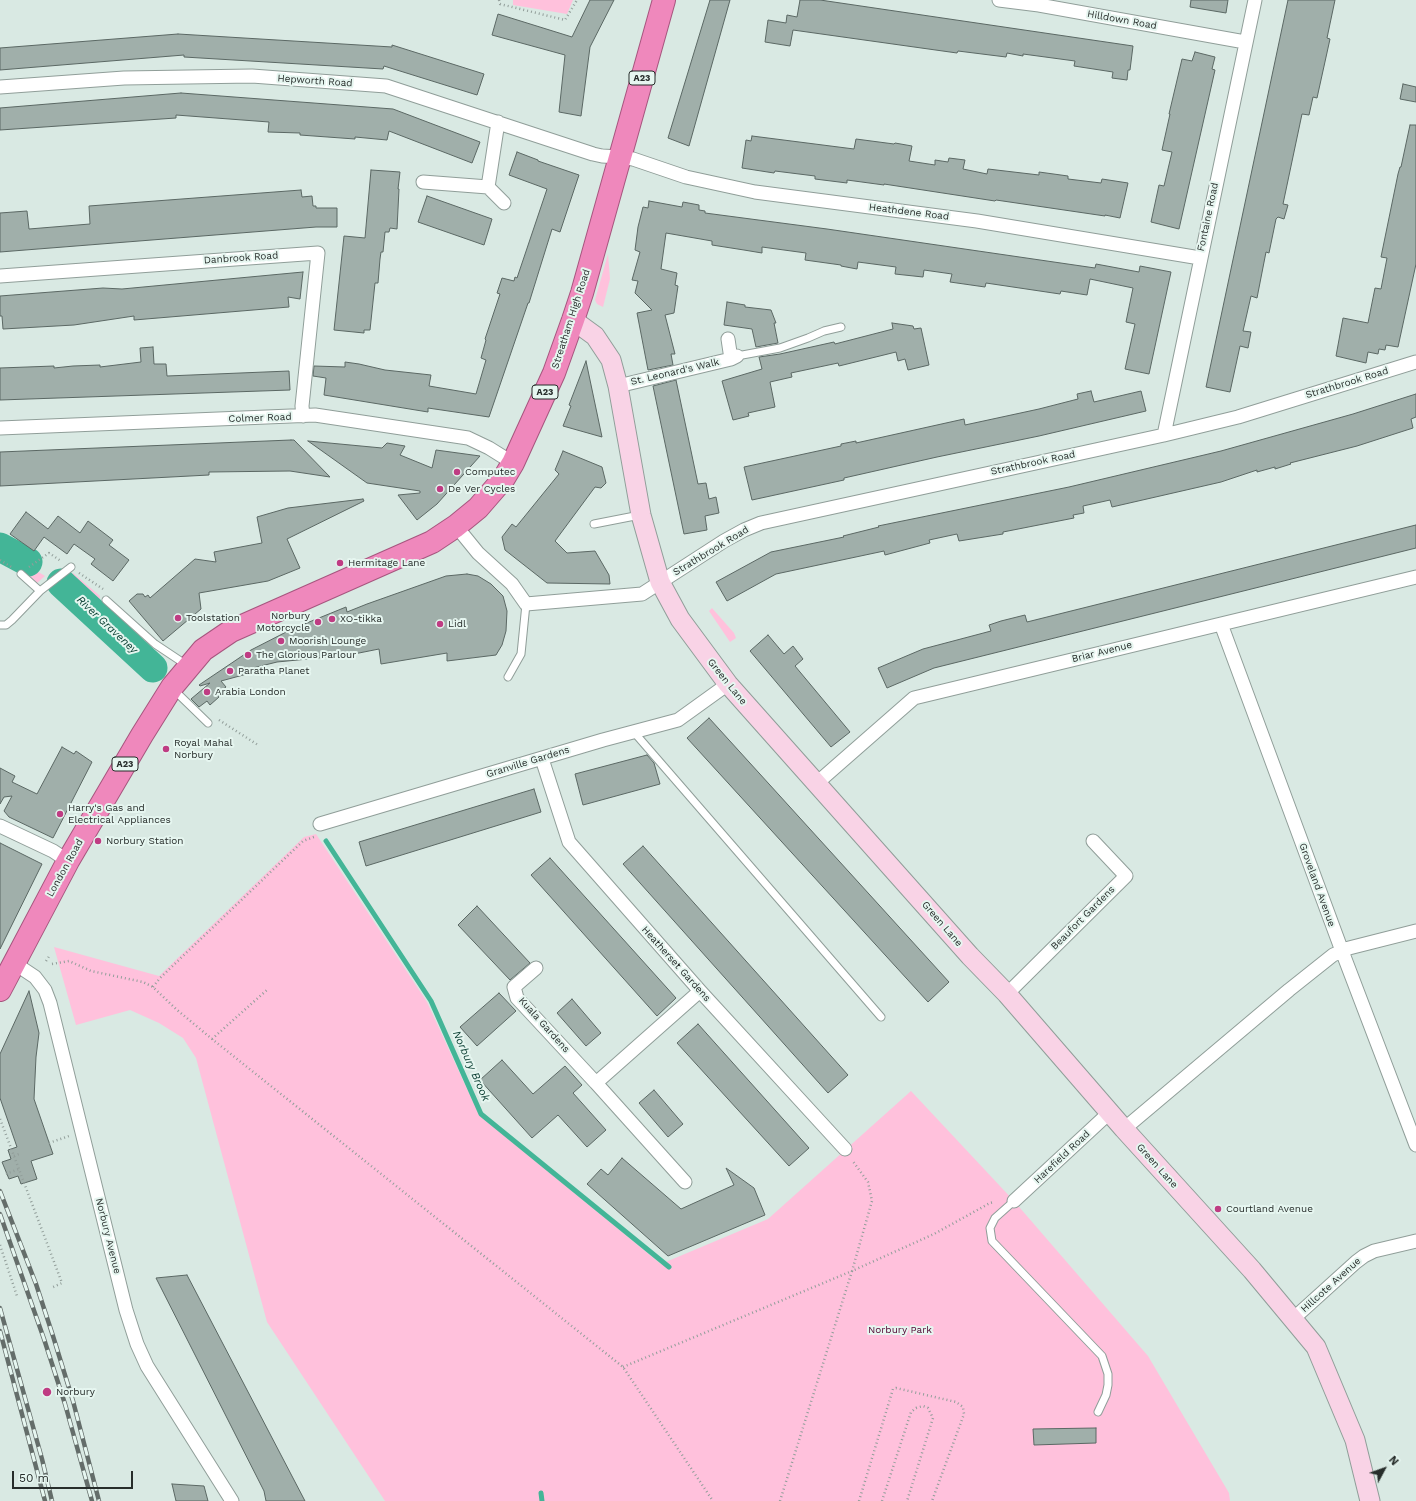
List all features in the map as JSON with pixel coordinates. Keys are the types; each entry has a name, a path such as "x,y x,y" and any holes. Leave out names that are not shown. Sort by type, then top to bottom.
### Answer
{"highway":[{"name":"Streatham High Road","path":"172,688 203,650 231,631 432,542 456,526 478,508 497,487 513,463 554,373 573,320 582,293 664,0"},
{"name":"London Road","path":"0,990 68,861 142,735 172,688"}],"main road":[{"name":"Green Lane","path":"573,320 596,336 611,360 618,386 641,515 660,582 680,619 699,647 728,684 970,956 1006,994 1109,1113 1252,1270 1316,1346 1355,1440 1370,1501"}],"street":[{"name":"Hilldown Road","path":"999,0 1039,5 1245,42"},
{"name":"Fontaine Road","path":"1164,435 1254,0"},
{"name":"Hepworth Road","path":"0,87 124,78 252,76 386,86 593,154 620,157"},
{"path":"488,187 498,122"},
{"name":"Heathdene Road","path":"620,157 633,159 686,177 755,192 977,221 1200,258"},
{"path":"423,182 488,187 504,203"},
{"name":"Danbrook Road","path":"0,276 318,253 302,406 303,416"},
{"name":"St. Leonard's Walk","path":"618,386 734,357 728,339"},
{"name":"Strathbrook Road","path":"660,582 724,541 761,523 1164,435 1238,417 1416,362"},
{"name":"Colmer Road","path":"0,428 315,415 468,438 489,448 513,463"},
{"path":"456,526 478,553 512,584 526,604 642,594 660,582"},
{"name":"Briar Avenue","path":"817,783 914,698 1416,577"},
{"name":"Groveland Avenue","path":"1221,624 1342,951 1416,1144"},
{"name":"Granville Gardens","path":"324,823 633,731 678,720 728,684"},
{"name":"Heatherset Gardens","path":"542,759 569,842 700,991 845,1148"},
{"path":"0,826 53,851 68,861"},
{"name":"Beaufort Gardens","path":"1006,994 1126,876 1093,841"},
{"path":"1124,1129 1289,990 1333,955 1342,951 1416,931"},
{"name":"Norbury Avenue","path":"14,963 35,977 45,990 50,1003 125,1305 137,1344 147,1366 232,1501"},
{"name":"Kuala Gardens","path":"536,968 514,987 517,998 685,1182"},
{"path":"596,1083 700,991"},
{"name":"Harefield Road","path":"1014,1201 1109,1113"},
{"name":"Hillcote Avenue","path":"1294,1319 1364,1256 1374,1251 1416,1241"}],"lane":[{"path":"734,357 780,348 824,331 841,327"},
{"path":"594,524 641,515"},
{"path":"0,626 6,625 40,591 71,567"},
{"path":"21,574 40,591"},
{"path":"106,600 155,644 189,667"},
{"path":"508,677 521,654 526,604"},
{"path":"172,688 208,723"},
{"path":"633,731 881,1017"},
{"path":"1014,1201 995,1218 990,1228 992,1241 1102,1356 1108,1374 1108,1385 1106,1395 1098,1412"}],"path":[{"path":"499,0 500,4 565,20 577,0"},
{"path":"21,574 49,553"},
{"path":"213,716 258,745"},
{"path":"153,987 160,978 302,841 330,832 324,823"},
{"path":"46,961 50,954"},
{"path":"52,964 69,961 91,971 142,982 153,987 176,1009 212,1039 623,1367 713,1501"},
{"path":"212,1039 268,989"},
{"path":"0,1119 62,1283 51,1288"},
{"path":"49,1143 82,1132"},
{"path":"780,1501 852,1271 872,1201 868,1182 845,1148"},
{"path":"14,1156 19,1154"},
{"path":"6,1174 19,1169"},
{"path":"623,1367 852,1271 934,1234 990,1203 1014,1201"},
{"path":"0,1245 17,1296"},
{"path":"859,1501 893,1389 896,1388 956,1402 963,1407 964,1414 932,1501"},
{"path":"882,1501 911,1412 916,1408 923,1406 928,1408 933,1418 907,1501"}],"green space":[{"path":"513,0 573,0 567,14 513,5"},
{"path":"608,254 610,279 603,307 597,304 595,300"},
{"path":"0,551 45,576 37,583 22,569 0,557"},
{"path":"73,573 100,596 99,614 64,582"},
{"path":"712,608 734,633 736,638 730,642 709,611"},
{"name":"Norbury Park","path":"316,834 427,1002 479,1115 661,1264 768,1219 911,1091 1014,1201 1148,1356 1229,1493 1230,1501 385,1501 267,1322 196,1058 183,1038 159,1023 130,1010 76,1025 54,947 159,976 304,837"}],"building":[{"path":"590,0 614,0 590,47 581,116 559,112 565,55 492,35 498,14 572,37"},
{"path":"710,0 730,0 689,146 668,138"},
{"path":"800,0 820,0 1133,46 1130,70 1128,70 1127,80 1112,78 1113,72 1074,66 1075,61 1023,54 1023,56 1007,53 1006,57 958,51 957,53 793,30 790,46 765,42 768,20 786,23 787,15 797,17"},
{"path":"1191,0 1228,0 1226,13 1190,7"},
{"path":"1288,0 1335,0 1327,38 1330,39 1317,98 1313,97 1309,115 1302,114 1283,204 1288,205 1284,219 1278,217 1276,219 1269,253 1266,252 1257,298 1251,296 1243,331 1251,332 1248,348 1240,346 1230,392 1206,387"},
{"path":"178,34 392,47 392,45 484,74 477,95 384,66 383,69 184,57 184,55 0,70 0,48"},
{"path":"1195,52 1215,57 1212,69 1215,70 1179,229 1151,222 1159,185 1164,186 1172,152 1162,150 1182,59 1192,61"},
{"path":"1403,84 1416,87 1416,102 1400,99"},
{"path":"181,93 393,109 480,142 472,163 389,131 387,140 300,135 300,133 268,132 269,122 176,115 176,118 0,130 0,108"},
{"path":"1410,125 1416,125 1416,264 1398,347 1386,345 1385,350 1379,349 1378,354 1368,352 1366,363 1336,356 1343,318 1368,323 1375,288 1381,289 1387,258 1381,257 1398,174 1401,167"},
{"path":"752,136 854,149 856,139 895,143 912,146 909,161 935,165 935,160 948,162 949,158 965,160 963,169 987,174 988,169 1039,175 1039,172 1068,176 1068,179 1101,183 1102,179 1128,183 1120,218 884,184 847,180 847,183 815,179 815,176 775,171 774,173 742,168 746,140 751,141"},
{"path":"517,152 579,175 560,232 552,229 529,303 489,417 428,408 428,412 324,395 326,378 313,376 314,366 345,367 345,362 385,370 431,375 429,386 476,394 486,360 481,358 485,339 500,294 497,293 502,278 514,281 515,277 517,278 547,189 509,175"},
{"path":"371,170 400,172 397,229 390,228 389,232 385,232 383,252 381,252 380,259 378,283 375,283 370,330 364,330 364,333 334,330 344,236 365,238"},
{"path":"301,190 302,197 312,196 313,206 316,206 316,208 337,208 337,227 316,227 0,252 0,213 27,211 29,229 90,224 89,206"},
{"path":"427,196 492,219 484,245 418,222"},
{"path":"649,201 682,207 683,202 699,205 699,210 705,211 705,213 1095,268 1096,264 1139,272 1140,266 1171,272 1149,374 1125,369 1135,324 1126,322 1133,288 1090,279 1087,295 1061,291 1060,294 986,283 985,287 950,282 952,274 924,270 923,277 895,274 896,267 858,262 857,269 841,265 805,260 806,253 762,247 762,253 712,245 712,241 666,233 661,269 677,273 675,285 678,286 674,313 665,315 675,354 671,354 673,365 648,370 637,313 652,310 635,293 638,281 632,280 640,252 635,250 638,227 643,207 648,208"},
{"path":"303,272 300,299 288,297 289,307 134,320 134,316 74,325 3,329 2,316 0,316 0,296 103,288 122,289"},
{"path":"727,302 745,305 745,307 771,310 776,323 774,323 778,343 756,347 752,329 724,325"},
{"path":"892,323 913,326 914,329 921,328 929,365 908,370 905,359 898,361 896,352 839,366 838,363 791,373 792,377 770,382 775,407 748,413 749,416 733,420 722,381 762,369 759,357 834,342 835,344 893,329"},
{"path":"153,347 154,364 166,364 167,376 289,371 290,390 0,400 0,368 54,366 54,368 100,365 100,367 141,362 140,348"},
{"path":"586,361 602,437 563,426 571,406 569,405"},
{"path":"676,380 698,484 706,483 709,499 716,497 719,513 705,516 707,530 684,534 653,386"},
{"path":"1091,391 1094,402 1141,391 1146,411 752,500 744,467 841,446 841,444 856,441 856,443 964,419 965,425 1039,409 1078,399 1077,394"},
{"path":"1416,394 1416,417 1411,419 1413,428 1357,446 1290,463 1291,464 1275,469 1275,467 1257,472 1257,470 1221,482 1112,507 1110,500 1083,506 1084,513 1073,515 1074,518 1003,532 1003,534 959,541 957,534 929,540 930,543 885,555 884,551 776,574 727,601 716,582 771,552 844,537 843,536 879,527 878,526 1069,487 1221,451 1353,414"},
{"path":"294,440 330,477 290,471 209,472 209,475 0,486 0,452"},
{"path":"308,441 382,448 387,443 405,446 400,455 432,468 436,450 480,456 437,504 417,520 398,495 420,493 420,491 367,483"},
{"path":"563,451 602,467 606,483 601,488 595,487 555,541 567,553 595,551 609,575 610,584 547,583 505,550 502,537 512,524 516,527 559,474 555,470"},
{"path":"363,499 364,501 287,539 300,568 268,581 199,593 201,609 163,641 129,601 137,594 143,594 145,597 148,595 150,598 195,559 216,562 214,552 262,543 257,517 288,508"},
{"path":"26,512 48,529 58,516 80,533 88,521 113,540 109,545 129,560 113,581 91,564 95,559 74,544 67,554 44,537 34,551 10,534"},
{"path":"1416,525 1416,548 934,668 887,688 878,668 923,649 991,631 989,625 1001,621 1025,615 1027,622"},
{"path":"467,574 478,576 491,584 503,596 507,611 506,631 502,645 496,655 447,661 447,653 381,664 379,649 349,655 277,662 245,670 247,674 221,681 226,687 217,694 219,697 210,705 207,701 199,707 191,699 210,683 199,685 251,650 292,629 346,607 347,612 446,576"},
{"path":"768,635 784,654 793,646 803,659 795,666 850,732 831,747 750,651"},
{"path":"709,718 949,982 928,1002 687,738"},
{"path":"62,747 74,754 76,751 92,762 53,838 9,817 4,811 12,796 4,797 0,804 0,768 15,776 12,782 37,794"},
{"path":"647,755 654,763 660,784 583,805 575,774"},
{"path":"534,789 541,812 366,866 359,842"},
{"path":"0,843 42,864 0,949"},
{"path":"643,846 848,1075 828,1093 623,864"},
{"path":"550,858 676,998 657,1016 531,875"},
{"path":"477,906 530,963 510,980 458,925"},
{"path":"29,991 39,1033 34,1099 53,1154 31,1161 37,1179 21,1184 18,1176 9,1179 2,1162 11,1159 8,1150 17,1147 0,1098 0,1054"},
{"path":"499,993 516,1011 477,1046 460,1027"},
{"path":"572,999 601,1033 586,1046 557,1013"},
{"path":"698,1024 809,1148 789,1166 677,1043"},
{"path":"502,1060 533,1094 565,1066 582,1085 573,1093 606,1130 587,1147 558,1115 532,1138 480,1080"},
{"path":"654,1090 683,1124 668,1137 639,1103"},
{"path":"622,1158 681,1209 734,1185 726,1168 754,1188 765,1215 668,1256 587,1184 601,1169 608,1175"},
{"path":"187,1275 305,1501 266,1501 264,1491 156,1278"},
{"path":"1096,1428 1096,1443 1034,1445 1033,1429"},
{"path":"172,1484 204,1486 208,1501 176,1501"}],"waterway":[{"name":"River Graveney","path":"0,547 28,562"},
{"name":"River Graveney","path":"61,583 153,668"},
{"name":"Norbury Brook","path":"326,841 431,1001 481,1114 669,1267"},
{"name":"Norbury Brook","path":"541,1493 542,1501"}],"railway":[{"path":"0,1191 36,1284 53,1336 73,1401 99,1501"},
{"path":"0,1214 65,1404 92,1501"},
{"path":"0,1308 42,1459 52,1501"},
{"path":"0,1331 45,1501"}],"place":[{"name":"Computec","path":"457,472"},
{"name":"De Ver Cycles","path":"440,489"},
{"name":"Hermitage Lane","path":"340,563"},
{"name":"Toolstation","path":"178,618"},
{"name":"XO-tikka","path":"332,619"},
{"name":"Norbury Motorcycle","path":"318,622"},
{"name":"Lidl","path":"440,624"},
{"name":"Moorish Lounge","path":"281,641"},
{"name":"The Glorious Parlour","path":"248,655"},
{"name":"Paratha Planet","path":"230,671"},
{"name":"Arabia London","path":"207,692"},
{"name":"Royal Mahal Norbury","path":"166,749"},
{"name":"Harry's Gas and Electrical Appliances","path":"60,814"},
{"name":"Norbury Station","path":"98,841"},
{"name":"Courtland Avenue","path":"1218,1209"},
{"name":"Norbury","path":"47,1392"}]}
